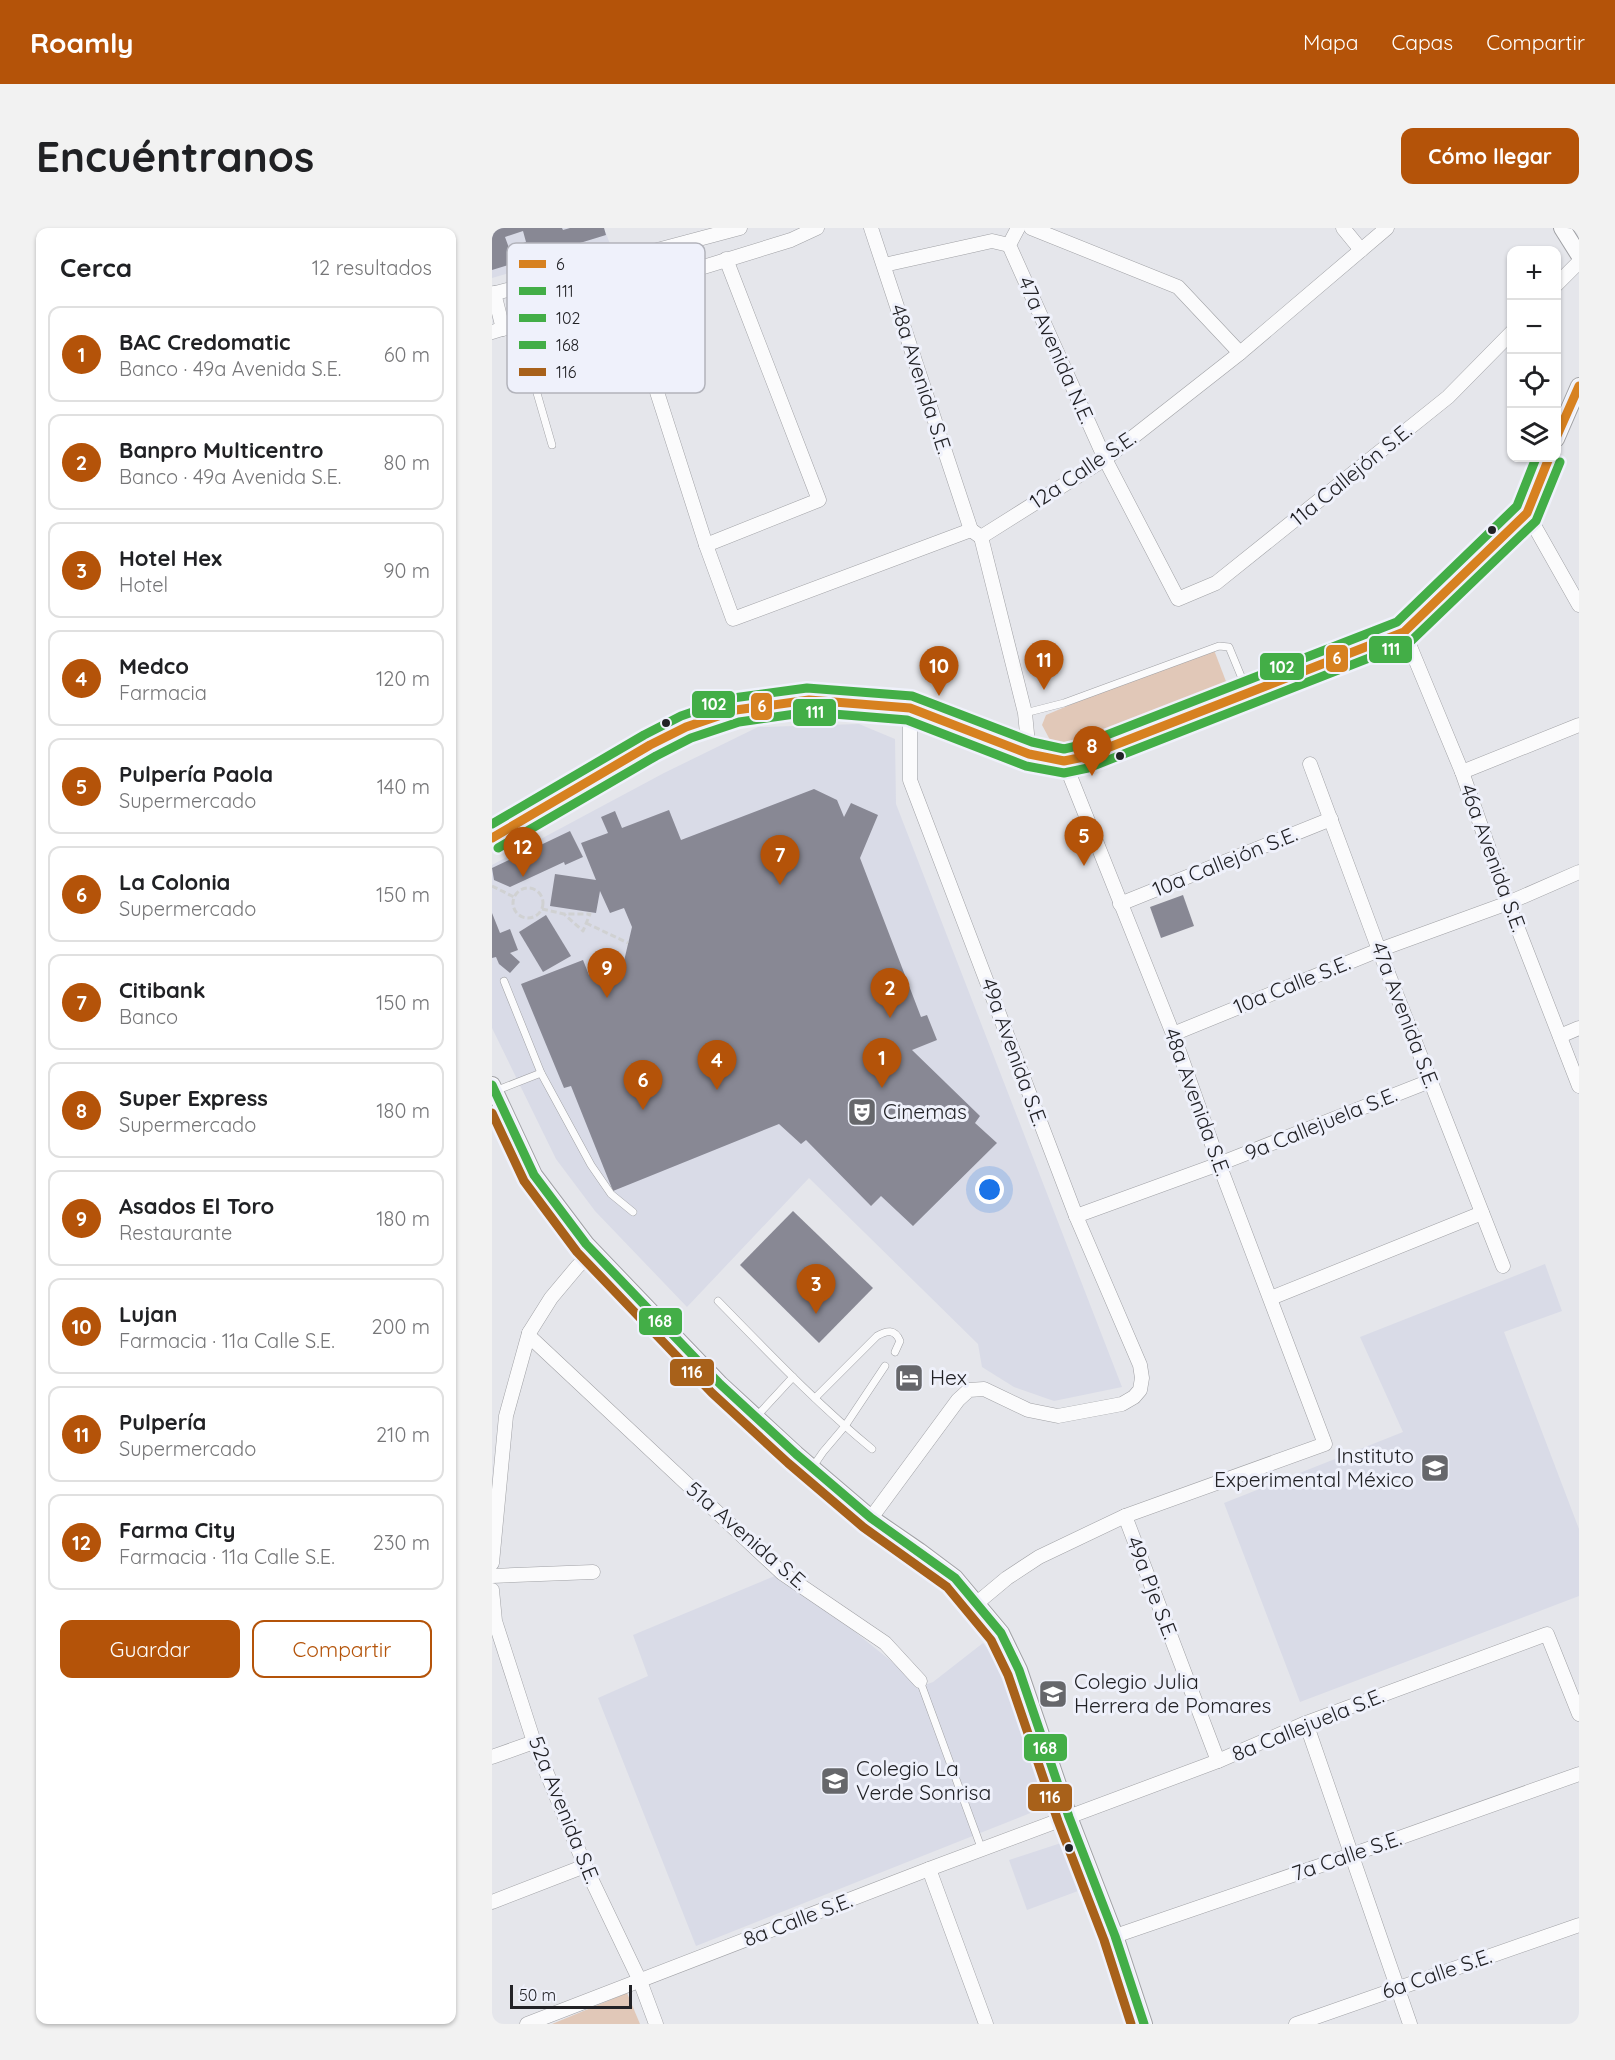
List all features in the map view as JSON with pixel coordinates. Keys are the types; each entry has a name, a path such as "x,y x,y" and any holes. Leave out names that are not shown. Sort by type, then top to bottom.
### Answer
{"street":[{"path":"684,243 740,228"},
{"path":"705,266 791,240 818,228"},
{"name":"48a Avenida S.E.","path":"872,228 976,534 1025,713 1029,754"},
{"path":"884,265 992,241 1009,245 1018,228"},
{"path":"1031,228 1178,287 1240,353"},
{"path":"1343,228 1360,250"},
{"name":"12a Calle S.E.","path":"706,545 733,619 976,534 1105,459 1240,353 1387,228"},
{"path":"1562,228 1579,255"},
{"name":"47a Avenida N.E.","path":"1009,245 1105,459 1178,600"},
{"path":"657,393 706,545 819,500 726,259"},
{"path":"1561,281 1579,262"},
{"path":"493,294 497,331"},
{"name":"11a Callejón S.E.","path":"1178,600 1216,583 1439,405 1507,337"},
{"path":"1561,430 1579,386"},
{"path":"492,838 665,737 736,710 809,700 910,708 1029,754 1064,761 1083,757 1404,632 1527,513 1547,462"},
{"path":"1527,513 1579,605"},
{"name":"46a Avenida S.E.","path":"1404,632 1462,772 1579,1086"},
{"name":"49a Avenida S.E.","path":"871,1518 958,1400 969,1390 984,1389 1029,1410 1058,1416 1122,1404 1134,1397 1140,1390 1142,1378 1140,1365 1076,1215 910,780 910,708"},
{"path":"1462,772 1579,725"},
{"name":"48a Avenida S.E.","path":"1064,761 1173,1034 1219,1164 1325,1444 1125,1516"},
{"name":"47a Avenida S.E.","path":"1310,764 1379,950 1503,1266"},
{"name":"10a Callejón S.E.","path":"1120,904 1331,819"},
{"name":"10a Calle S.E.","path":"1173,1034 1379,950 1509,903 1579,872"},
{"path":"1560,1036 1579,1028"},
{"name":"9a Callejuela S.E.","path":"1076,1215 1219,1164 1430,1081"},
{"path":"494,1088 534,1176 593,1251 720,1384 756,1418 871,1518 955,1578 1001,1633 1019,1670 1144,2024"},
{"path":"1271,1298 1482,1213"},
{"path":"492,1563 506,1416 529,1333 551,1298 593,1251"},
{"name":"51a Avenida S.E.","path":"529,1333 529,1336 782,1573 885,1643 920,1681"},
{"path":"977,1603 1007,1578 1038,1557 1125,1516"},
{"name":"49a Pje S.E.","path":"1125,1516 1218,1761"},
{"path":"492,1576 592,1572"},
{"name":"52a Avenida S.E.","path":"492,1590 493,1621 534,1742 585,1866 640,1981 656,2024"},
{"name":"8a Callejuela S.E.","path":"1070,1817 1218,1761 1306,1724 1547,1634 1579,1714"},
{"path":"1306,1724 1410,2024"},
{"path":"492,1757 534,1742"},
{"name":"7a Calle S.E.","path":"1114,1936 1579,1774"},
{"name":"8a Calle S.E.","path":"527,2024 1070,1817"},
{"path":"492,1902 585,1866"},
{"path":"929,1869 986,2024"},
{"name":"6a Calle S.E.","path":"1296,2024 1579,1925"}],"lane":[{"path":"537,393 552,445"},
{"path":"1025,713 1064,703 1219,645 1229,647 1248,693"},
{"path":"504,981 541,1072 604,1185 610,1194 633,1212"},
{"path":"494,1088 541,1072"},
{"path":"718,1301 793,1377 872,1449"},
{"path":"815,1398 877,1336 885,1331 891,1331 898,1336 900,1341 895,1352"},
{"path":"812,1468 845,1426 885,1366"},
{"path":"756,1418 793,1377"},
{"name":"51a Avenida S.E.","path":"920,1681 982,1850"}],"path":[{"path":"492,886 514,897"},
{"path":"532,889 543,899 542,909 535,917 525,918 516,912 514,897 521,890 532,889"},
{"path":"542,909 564,914 590,914 583,931 564,914"},
{"path":"586,923 628,943"}],"shaded area":[{"path":"492,228 604,228 610,243 507,243 507,274 492,278"},
{"path":"1200,650 1214,650 1227,684 1057,753 1042,725 1046,715"},
{"path":"859,724 895,739 896,804 1122,1387 1054,1401 1014,1387 982,1367 978,1344 809,1178 687,1307 595,1211 556,1159 492,1028 492,865 664,773 758,727"},
{"name":"Instituto Experimental México","path":"1545,1264 1562,1311 1504,1332 1579,1529 1579,1596 1300,1702 1224,1503 1403,1432 1360,1337"},
{"name":"Colegio La Verde Sonrisa","path":"782,1573 922,1686 933,1682 983,1643 999,1663 1014,1701 1048,1806 696,1946 598,1698 648,1676 633,1635"},
{"path":"1061,1843 1078,1891 1027,1910 1009,1860"},
{"path":"627,1993 640,2024 552,2024"}],"building":[{"path":"492,228 562,228 563,230 604,228 606,235 580,243 523,243 526,242 523,231 505,237 507,265 492,270"},
{"path":"814,789 837,800 844,817 851,803 878,815 860,858 921,1017 927,1015 937,1040 912,1050 980,1116 975,1123 997,1143 913,1226 881,1196 871,1206 806,1140 801,1144 779,1124 613,1191 571,1086 564,1088 521,984 583,960 589,975 624,961 632,927 624,908 610,913 600,891 596,913 550,906 555,874 596,880 581,843 608,833 601,817 615,811 622,828 669,810 681,840"},
{"path":"570,831 583,857 565,865 564,862 510,887 494,880 492,868"},
{"path":"1183,895 1194,926 1161,938 1150,907"},
{"path":"492,913 500,933 510,929 518,950 510,953 520,962 510,973 499,964 496,957 492,958"},
{"path":"546,915 571,956 543,972 519,932"},
{"path":"793,1211 873,1288 819,1343 740,1265"}],"transit line":[{"name":"6","path":"1561,427 1579,386"},
{"name":"102","path":"492,824 644,735 681,716 733,698 807,688 912,696 1032,742 1064,749 1081,745 1397,622 1517,506 1534,462"},
{"name":"6","path":"492,838 650,745 686,727 736,710 809,700 910,708 1029,754 1064,761 1084,757 1404,632 1527,513 1547,462"},
{"name":"111","path":"498,848 691,738 739,722 809,712 907,720 1026,766 1064,773 1088,768 1410,642 1536,521 1560,462"},
{"name":"168","path":"492,1085 534,1175 586,1244 720,1384 796,1454 871,1518 955,1578 1001,1633 1019,1670 1069,1817 1115,1936 1144,2024"},
{"name":"116","path":"492,1113 524,1181 577,1252 712,1393 788,1463 863,1527 947,1587 991,1640 1008,1675 1058,1821 1104,1940 1131,2024"}],"place":[{"name":"Pulpería","path":"1044,690"},
{"name":"Lujan","path":"939,696"},
{"name":"Super Express","path":"1092,776"},
{"name":"Pulpería Paola","path":"1084,866"},
{"name":"Farma City","path":"523,877"},
{"name":"Citibank","path":"780,885"},
{"name":"Asados El Toro","path":"607,998"},
{"name":"Banpro Multicentro","path":"890,1018"},
{"name":"BAC Credomatic","path":"882,1088"},
{"name":"Medco","path":"717,1090"},
{"name":"La Colonia","path":"643,1110"},
{"name":"Cinemas","path":"862,1112"},
{"name":"Hotel Hex","path":"816,1314"},
{"name":"Hex","path":"909,1378"},
{"name":"Instituto Experimental México","path":"1435,1468"},
{"name":"Colegio Julia Herrera de Pomares","path":"1053,1694"},
{"name":"Colegio La Verde Sonrisa","path":"835,1781"}]}
